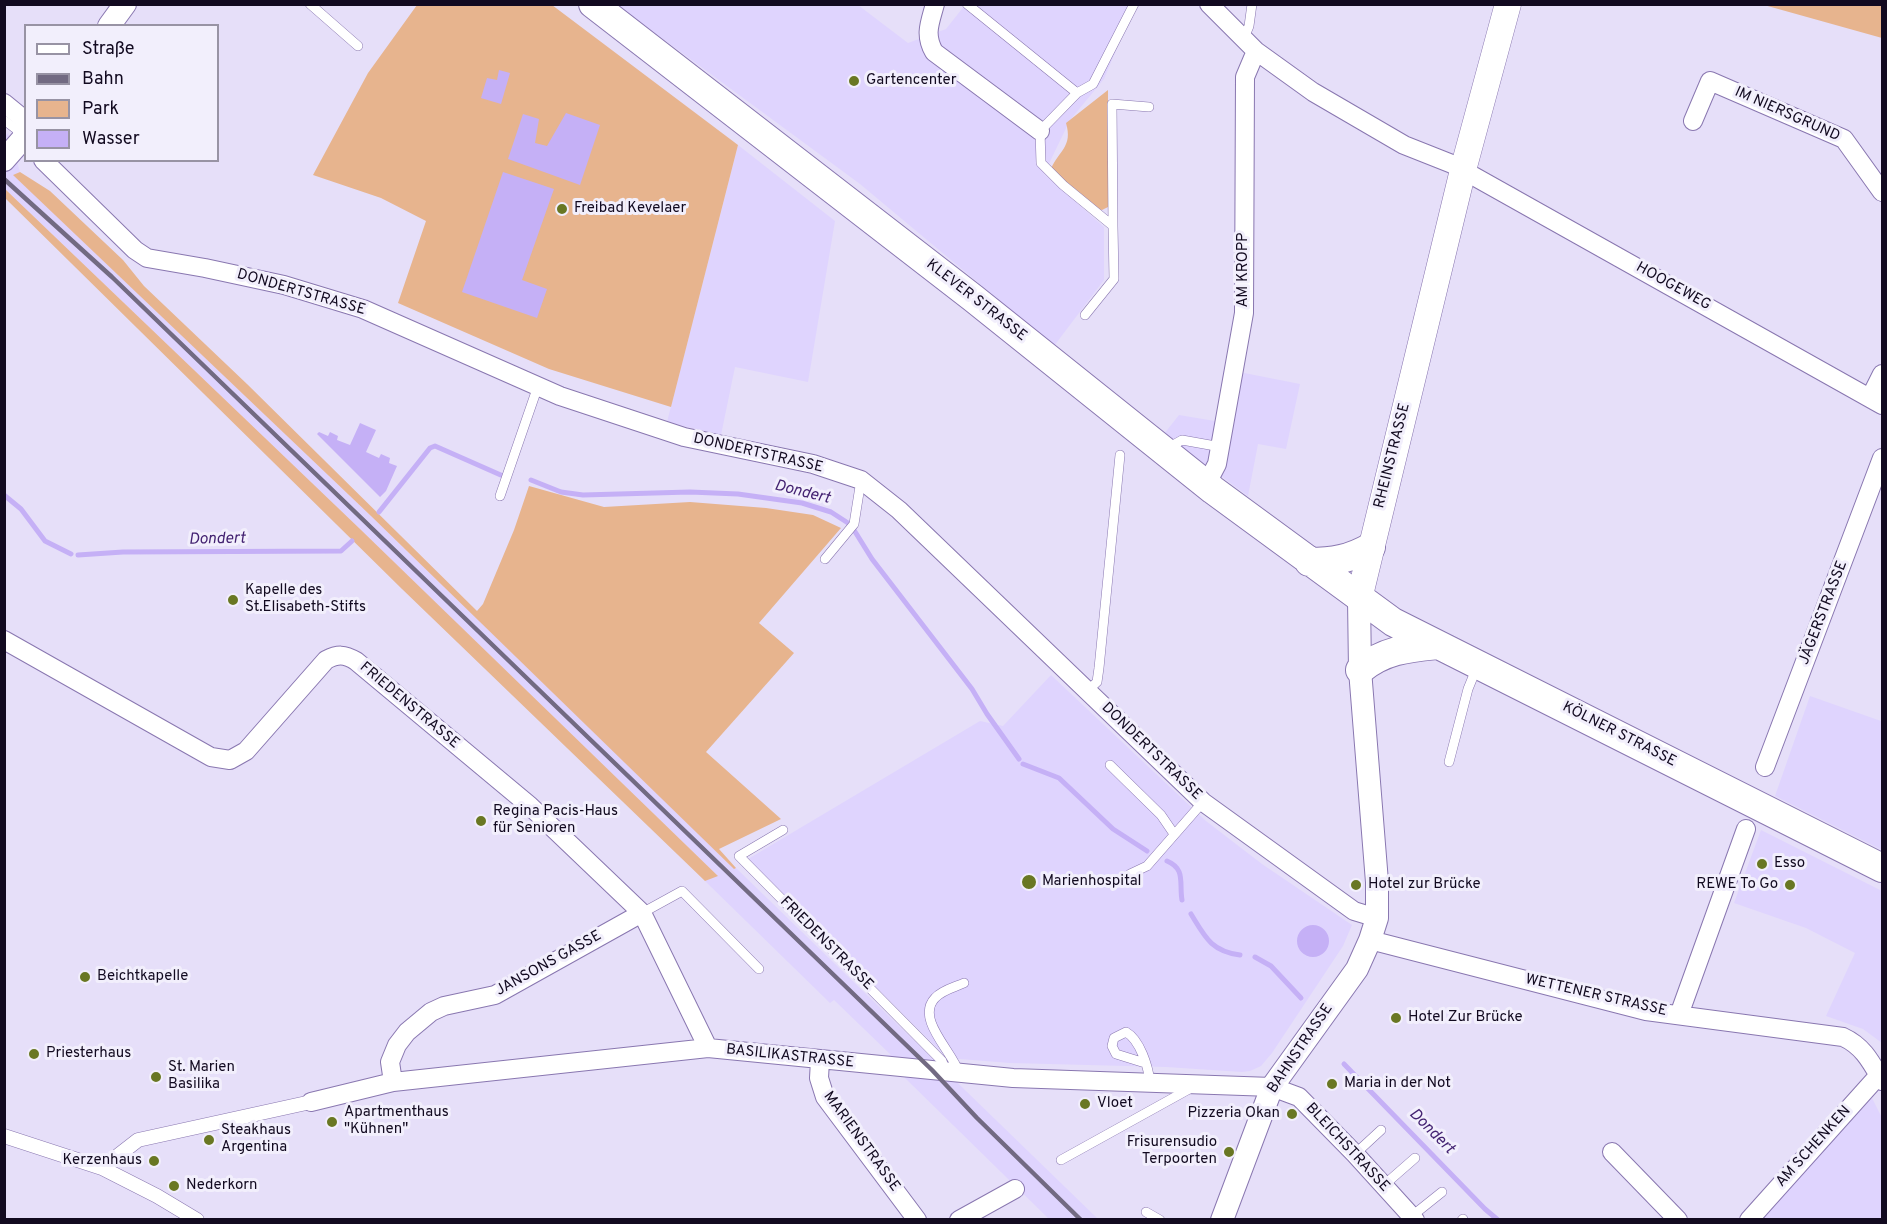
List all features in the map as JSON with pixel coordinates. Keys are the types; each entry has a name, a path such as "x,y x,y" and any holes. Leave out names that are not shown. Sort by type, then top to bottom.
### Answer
{"main road":[{"name":"KLEVER STRASSE","path":"593,4 973,298 1206,485 1359,598"},
{"name":"RHEINSTRASSE","path":"1359,598 1463,170 1508,4"},
{"path":"1309,562 1342,560 1371,547"},
{"name":"KÖLNER STRASSE","path":"1359,598 1393,622 1882,868"},
{"path":"1360,670 1386,653 1403,648 1438,645"}],"street":[{"path":"110,24 125,4"},
{"path":"935,4 928,35 928,42 934,52 1040,131"},
{"name":"HOOGEWEG","path":"1209,4 1250,45 1313,92 1333,104 1404,145 1463,170 1876,401"},
{"name":"AM KROPP","path":"1206,485 1217,464 1221,447 1244,313 1245,77 1250,45"},
{"name":"IM NIERSGRUND","path":"1693,121 1710,81 1844,139 1882,192"},
{"path":"4,103 24,133"},
{"path":"4,160 24,135"},
{"name":"DONDERTSTRASSE","path":"45,162 135,250 147,258 284,285 363,309 561,396 684,437 813,464 861,480 899,510 1203,802 1354,911 1377,918"},
{"path":"1876,401 1882,374"},
{"name":"JÄGERSTRASSE","path":"1765,767 1882,458"},
{"name":"RHEINSTRASSE","path":"1359,598 1360,670 1377,882 1377,918"},
{"name":"FRIEDENSTRASSE","path":"4,640 211,757 230,760 246,752 326,660 336,655 346,655 530,806 642,913 708,1048"},
{"path":"1679,1016 1746,829"},
{"name":"JANSONS GASSE","path":"393,1082 390,1062 397,1045 407,1032 431,1012 444,1006 495,995 642,913"},
{"name":"BAHNSTRASSE","path":"1222,1220 1272,1087 1357,969 1377,918"},
{"name":"WETTENER STRASSE","path":"1370,940 1646,1011 1843,1037 1854,1042 1866,1054 1881,1078"},
{"name":"BASILIKASTRASSE","path":"311,1102 393,1082 708,1048 1013,1078 1272,1087"},
{"name":"MARIENSTRASSE","path":"820,1060 819,1078 825,1097 917,1220"},
{"name":"AM SCHENKEN","path":"1749,1220 1881,1078"},
{"name":"BLEICHSTRASSE","path":"1272,1087 1299,1096 1414,1218"},
{"path":"102,1168 138,1140 311,1102"},
{"path":"4,1136 102,1168 157,1196 197,1220"},
{"path":"1612,1152 1678,1220"},
{"path":"959,1220 1015,1189"}],"lane":[{"path":"310,4 358,46"},
{"path":"967,4 1077,93"},
{"path":"1113,226 1063,185 1041,163 1040,131 1077,93 1093,84 1134,4"},
{"path":"1250,45 1249,26 1252,4"},
{"path":"1085,315 1113,279 1112,104 1149,107"},
{"path":"4,120 24,133"},
{"path":"500,496 538,386"},
{"path":"1162,450 1182,440 1221,447"},
{"path":"1087,691 1097,682 1099,668 1120,455"},
{"path":"825,559 851,526 861,480"},
{"path":"1449,762 1468,689 1478,665"},
{"path":"1110,765 1161,815 1174,834"},
{"path":"1130,874 1147,866 1203,802"},
{"name":"FRIEDENSTRASSE","path":"783,830 739,856 952,1072"},
{"path":"642,913 682,891 759,969"},
{"path":"952,1072 956,1063 938,1037 929,1015 934,999 941,993 964,983"},
{"path":"1145,1063 1150,1082"},
{"path":"1061,1160 1199,1084"},
{"path":"1355,1154 1382,1130"},
{"path":"1383,1186 1414,1158"},
{"path":"1414,1218 1442,1192"},
{"path":"1146,1212 1160,1220"}],"shaded area":[{"path":"617,5 858,5 908,43 946,29 965,5 1135,5 1104,79 1070,120 1044,174 1104,227 1104,280 1054,346 860,184"},
{"path":"8,133 20,172 14,175 371,516 1098,1219 1049,1219 906,1079 886,1055 891,1055 834,1000 830,1003 705,881 717,875 5,189 4,137"},
{"path":"738,145 835,221 808,382 735,367 721,435 667,422"},
{"path":"1224,369 1300,384 1286,449 1258,444 1248,496 1164,434 1179,415 1215,421"},
{"name":"Marienhospital","path":"1051,675 1206,821 1262,864 1352,925 1343,946 1261,1066 1242,1072 1166,1067 1010,1063 947,1058 748,859 980,721 1003,726"},
{"path":"1810,696 1881,721 1882,719 1882,850 1775,796"},
{"path":"1761,830 1882,891 1882,1043 1863,1029 1826,1016 1855,953 1806,928 1734,903"},
{"path":"1872,1098 1882,1118 1882,1219 1760,1220"}],"green space":[{"name":"Freibad Kevelaer","path":"417,5 552,5 738,145 671,407 549,369 398,303 426,221 381,198 313,175 368,73"},
{"path":"1764,5 1882,5 1882,38"},
{"path":"1108,90 1108,207 1102,210 1051,169 1068,138 1066,123"},
{"path":"20,172 50,191 123,260 144,286 247,384 477,611 483,604 514,530 529,486 604,507 690,502 766,508 813,515 841,528 759,623 794,653 706,752 781,819 719,849 736,868 734,869 371,516 13,175"},
{"path":"5,189 718,876 705,881 402,589 5,198"}],"water":[{"path":"499,70 510,73 501,104 481,98 487,78 497,80"},
{"path":"566,113 600,125 580,185 508,159 523,114 539,119 535,143 547,146"},
{"path":"503,172 554,189 522,280 547,289 537,318 462,292"},
{"path":"360,423 376,430 366,452 379,458 381,454 390,458 389,463 397,466 386,491 380,497 317,434 319,432 328,436 330,432 338,436 337,440 350,445"},
{"path":"1313,925 1324,930 1329,941 1324,952 1313,957 1302,952 1297,941 1302,930"}],"waterway":[{"name":"Dondert","path":"379,512 430,448 435,446 503,476"},
{"name":"Dondert","path":"531,480 561,492 583,495 690,492 738,494 802,503 831,512 848,523 854,530 872,559 972,689 1019,759"},
{"name":"Dondert","path":"4,495 21,509 45,541 71,554"},
{"name":"Dondert","path":"78,555 123,552 341,551 352,541"},
{"name":"Dondert","path":"1023,764 1059,778 1113,829 1147,851"},
{"name":"Dondert","path":"1167,861 1173,864 1179,872 1182,900"},
{"name":"Dondert","path":"1191,914 1210,942 1222,950 1240,955"},
{"name":"Dondert","path":"1255,957 1271,966 1301,998"},
{"name":"Dondert","path":"1344,1064 1498,1220"}],"railway":[{"path":"4,179 112,277 932,1070 977,1118 1081,1220"}],"place":[{"name":"Gartencenter","path":"854,81"},
{"name":"Freibad Kevelaer","path":"562,209"},
{"name":"Kapelle des St.Elisabeth-Stifts","path":"233,600"},
{"name":"Regina Pacis-Haus für Senioren","path":"481,821"},
{"name":"Esso","path":"1762,864"},
{"name":"Marienhospital","path":"1029,882"},
{"name":"Hotel zur Brücke","path":"1356,885"},
{"name":"REWE To Go","path":"1790,885"},
{"name":"Beichtkapelle","path":"85,977"},
{"name":"Hotel Zur Brücke","path":"1396,1018"},
{"name":"Priesterhaus","path":"34,1054"},
{"name":"St. Marien Basilika","path":"156,1077"},
{"name":"Maria in der Not","path":"1332,1084"},
{"name":"Vloet","path":"1085,1104"},
{"name":"Pizzeria Okan","path":"1292,1114"},
{"name":"Apartmenthaus \"Kühnen\"","path":"332,1122"},
{"name":"Steakhaus Argentina","path":"209,1140"},
{"name":"Frisurensudio Terpoorten","path":"1229,1152"},
{"name":"Kerzenhaus","path":"154,1161"},
{"name":"Nederkorn","path":"174,1186"}]}
